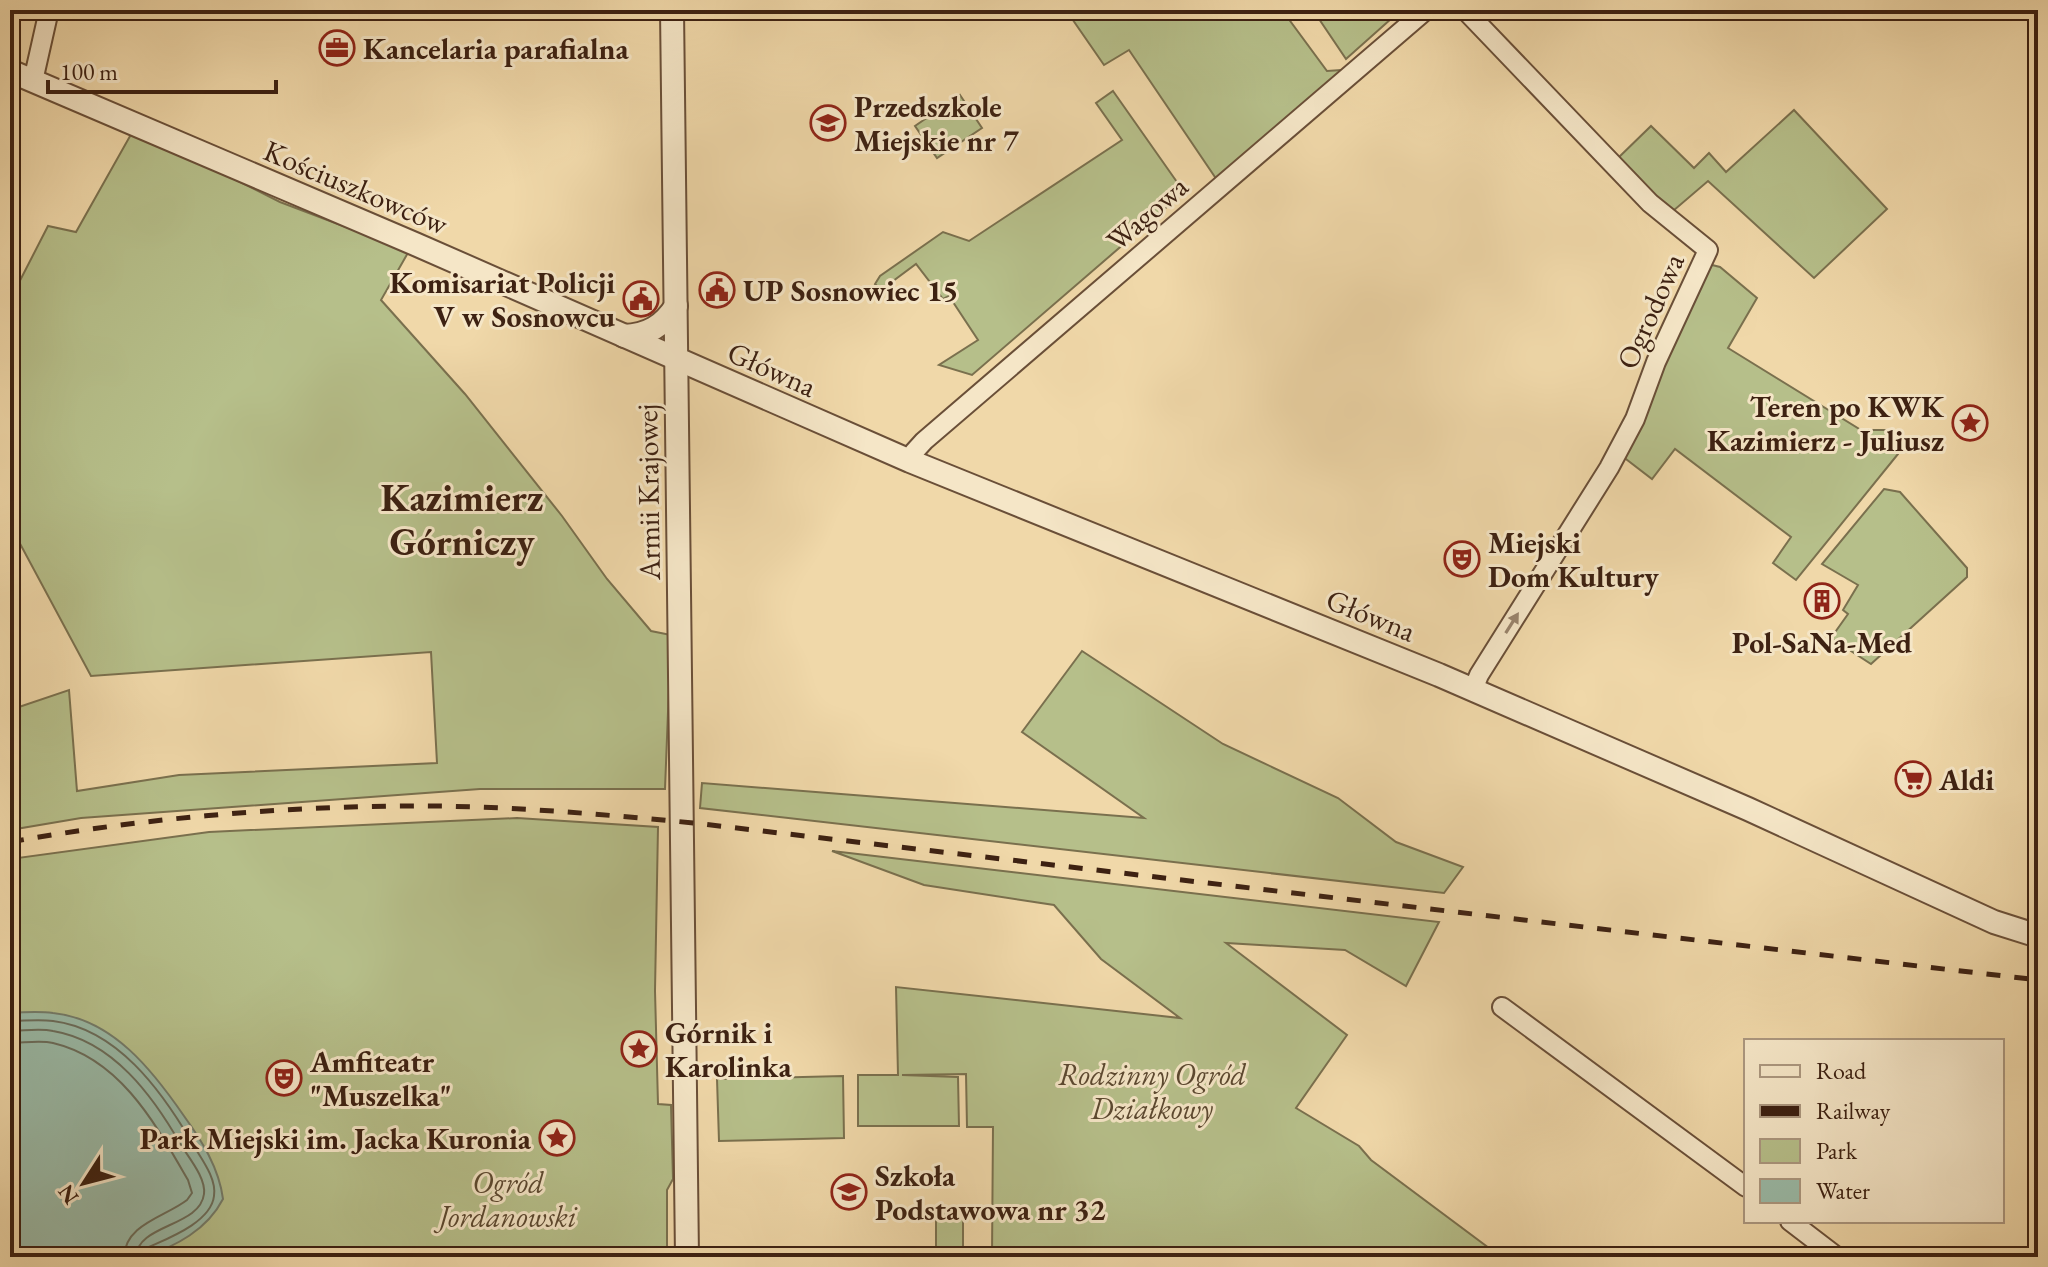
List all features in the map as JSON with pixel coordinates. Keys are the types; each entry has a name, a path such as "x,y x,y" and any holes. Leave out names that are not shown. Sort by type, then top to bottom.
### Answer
{"street":[{"path":"33,81 49,10"},
{"name":"Armii Krajowej","path":"672,10 687,1257"},
{"name":"Wagowa","path":"910,461 924,441 1426,10"},
{"name":"Ogrodowa","path":"1465,10 1650,203 1708,250 1656,362 1635,419 1609,468 1479,675 1473,690"},
{"name":"Kościuszkowców","path":"10,71 677,360"},
{"path":"624,336 658,327 676,306"},
{"name":"Główna","path":"677,360 910,461 1473,690 1735,803 1994,922 2038,936"},
{"path":"1502,1007 1744,1186"},
{"path":"1793,1223 1837,1257"}],"green space":[{"path":"1066,10 1282,10 1327,71 1342,70 1217,180 1129,50 1104,65"},
{"path":"1313,10 1401,10 1346,59"},
{"path":"1113,91 1184,192 972,375 939,365 978,340 949,296 943,299 916,264 881,290 875,284 880,276 943,232 969,241 1122,140 1096,103"},
{"path":"960,95 982,128 937,158 915,126"},
{"path":"1794,110 1887,209 1814,278 1708,181 1673,211 1616,160 1651,126 1694,168 1709,153 1726,172"},
{"path":"134,129 280,202 409,251 381,300 465,394 562,516 607,579 651,631 671,635 665,789 480,789 81,818 10,830 10,710 69,690 77,791 179,775 437,763 431,652 91,676 10,525 10,300 48,226 76,232"},
{"path":"1708,264 1720,267 1757,298 1728,348 1861,430 1886,430 1899,446 1898,454 1796,580 1773,563 1791,537 1675,449 1652,479 1622,456 1637,432"},
{"path":"1884,489 1900,492 1967,568 1967,577 1871,664 1831,638 1848,614 1843,610 1858,585 1822,564"},
{"path":"1082,651 1223,744 1338,798 1396,842 1463,867 1444,893 700,808 702,783 1144,818 1022,732"},
{"name":"Ogród Jordanowski","path":"517,818 658,827 655,991 658,1104 671,1105 673,1179 667,1190 667,1257 10,1257 10,859 209,832"},
{"name":"Rodzinny Ogród Działkowy","path":"832,851 1439,922 1406,986 1345,950 1226,943 1347,1035 1296,1108 1359,1146 1371,1160 1501,1257 992,1257 993,1127 967,1127 966,1074 902,1075 958,1077 959,1126 858,1126 858,1075 898,1075 896,987 1180,1018 1101,959 1054,905 924,885"},
{"path":"843,1076 844,1138 719,1141 717,1079"},
{"path":"936,1210 963,1210 963,1256 936,1256"}],"water":[{"path":"42,1012 75,1017 113,1036 145,1065 197,1135 218,1176 223,1199 208,1220 179,1242 144,1257 10,1257 10,1013"}],"railway":[{"path":"10,842 156,821 304,809 439,806 549,811 694,823 2038,980"}],"place":[{"name":"Kancelaria parafialna","path":"337,48"},
{"name":"Przedszkole Miejskie nr 7","path":"828,123"},
{"name":"UP Sosnowiec 15","path":"717,290"},
{"name":"Komisariat Policji V w Sosnowcu","path":"641,299"},
{"name":"Teren po KWK Kazimierz - Juliusz","path":"1970,423"},
{"name":"Miejski Dom Kultury","path":"1462,559"},
{"name":"Pol-SaNa-Med","path":"1822,601"},
{"name":"Aldi","path":"1913,779"},
{"name":"Górnik i Karolinka","path":"639,1049"},
{"name":"Amfiteatr \"Muszelka\"","path":"284,1078"},
{"name":"Park Miejski im. Jacka Kuronia","path":"557,1138"},
{"name":"Szkoła Podstawowa nr 32","path":"849,1192"}],"district":[{"name":"Kazimierz Górniczy","path":"462,519"}]}
